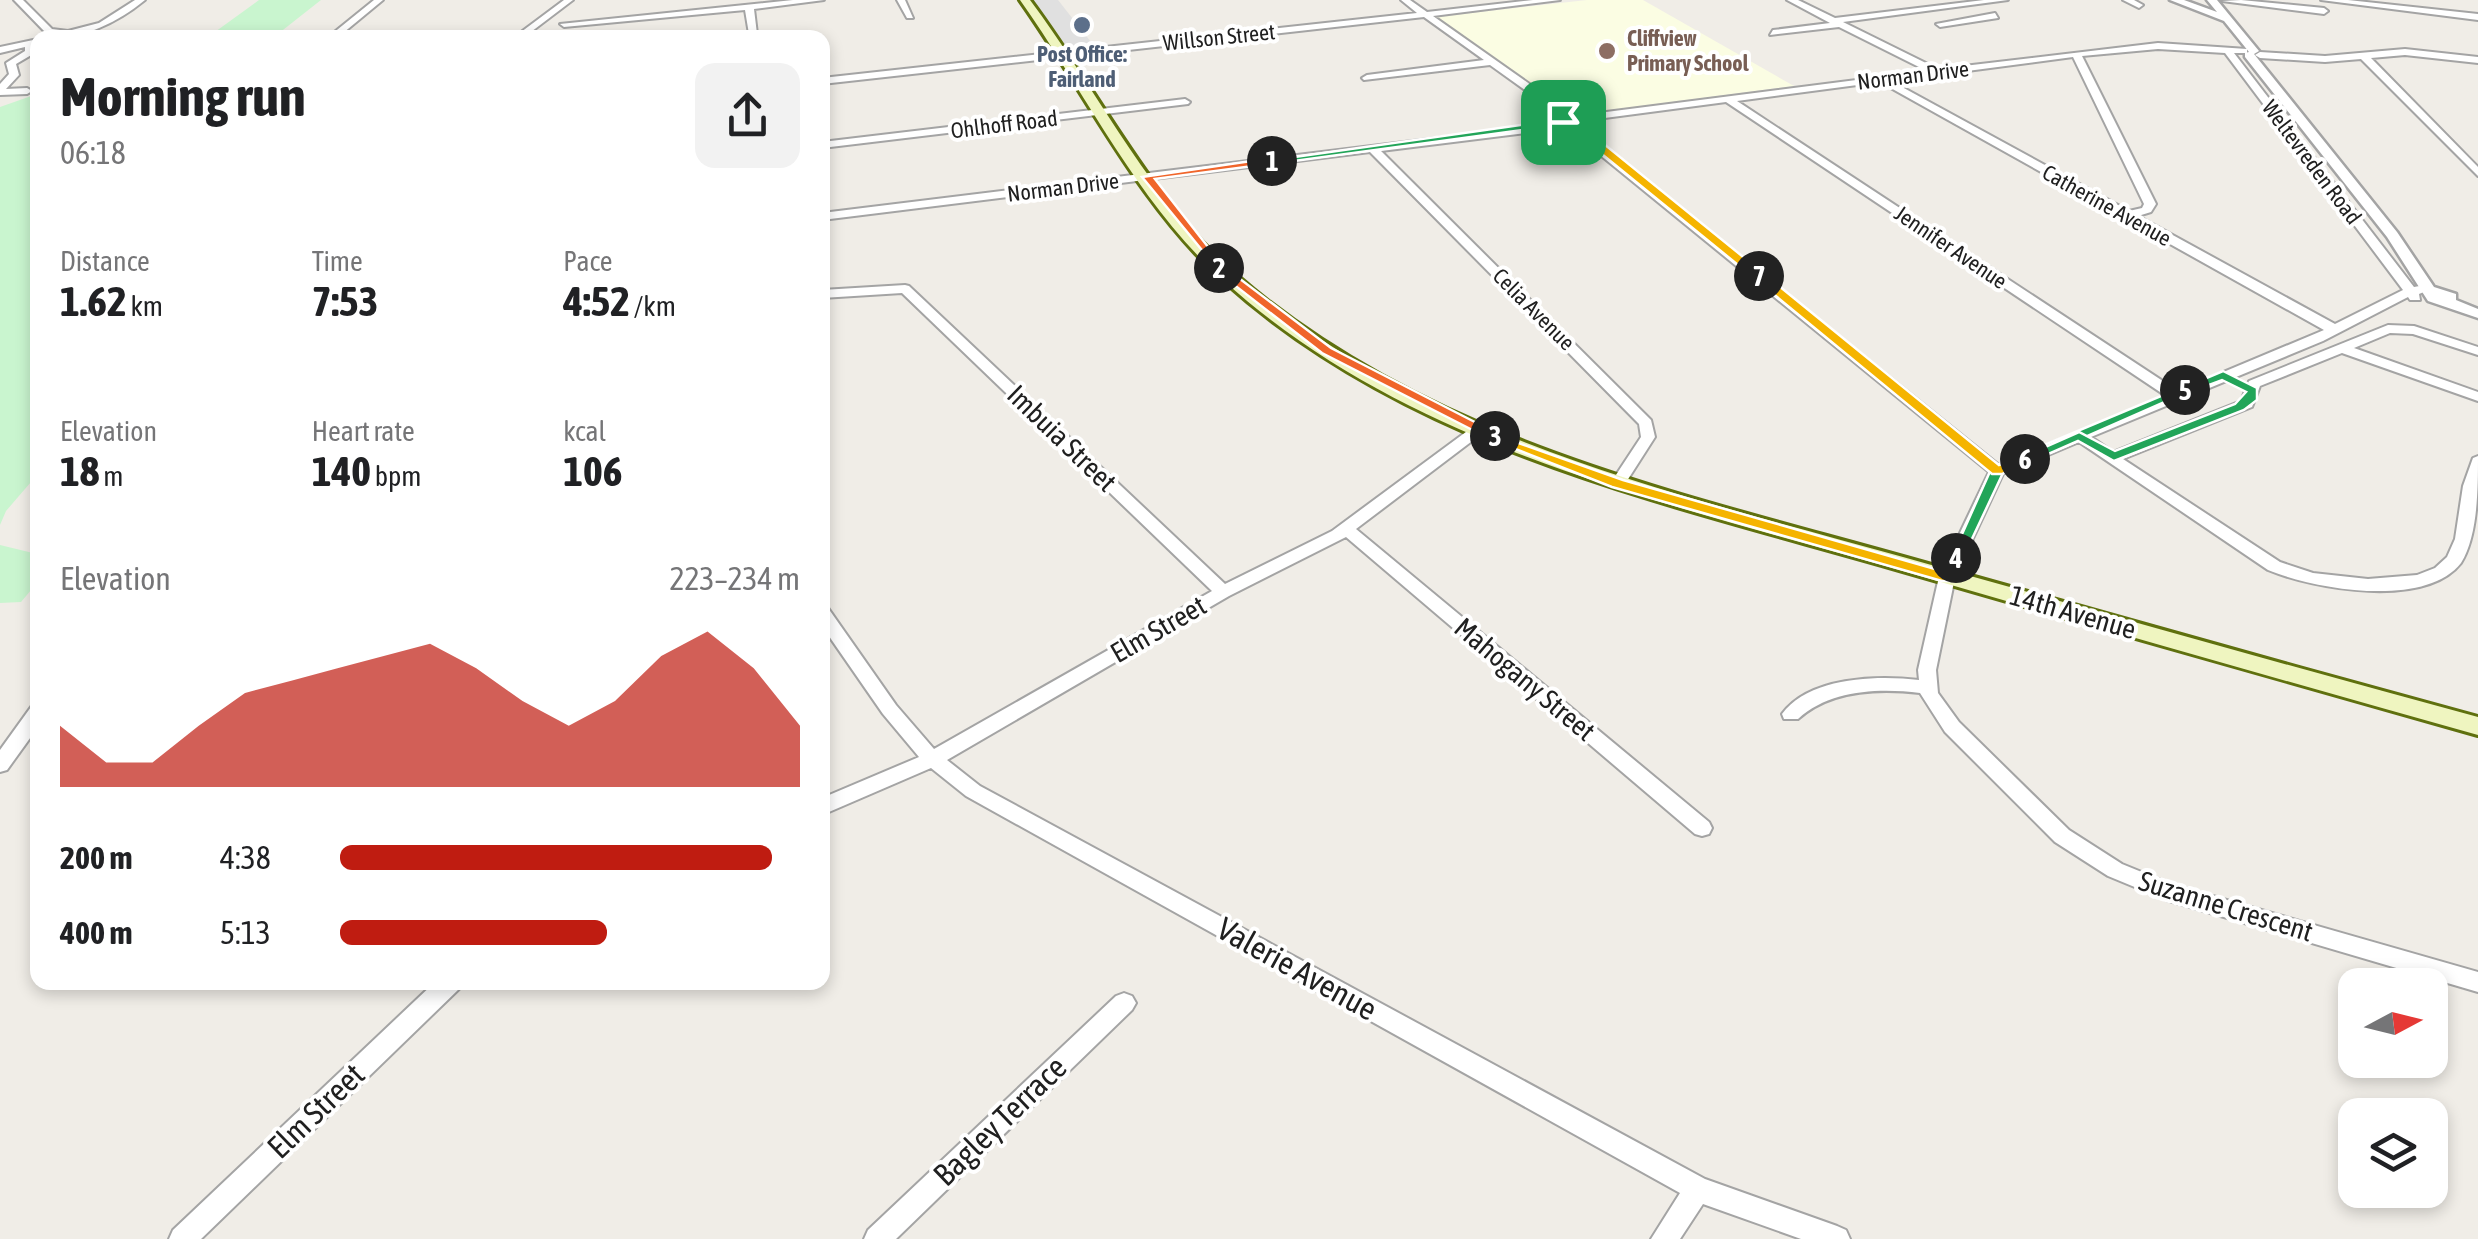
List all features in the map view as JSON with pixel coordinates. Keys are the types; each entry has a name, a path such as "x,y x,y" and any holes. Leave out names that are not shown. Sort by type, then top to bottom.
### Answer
{"main road":[{"name":"14th Avenue","path":"1025,0 1148,177 1215,264 1281,320 1390,386 1479,429 1618,484 2478,726"}],"street":[{"path":"18,0 48,30"},
{"path":"82,30 102,25 141,0"},
{"path":"342,30 379,0"},
{"path":"528,30 569,0"},
{"path":"564,24 820,0"},
{"path":"901,0 910,16"},
{"path":"1406,0 1570,121 1997,470"},
{"name":"Willson Street","path":"830,80 1556,0"},
{"path":"1790,0 1937,72"},
{"path":"1773,33 1963,2 2004,0"},
{"path":"2126,0 2139,4"},
{"path":"2176,0 2225,19"},
{"name":"Weltevreden Road","path":"2212,0 2419,271 2429,294"},
{"path":"2226,1 2478,16"},
{"path":"1940,24 1995,16 1963,2"},
{"path":"2322,4 2390,18"},
{"path":"745,5 752,30"},
{"path":"636,18 636,30"},
{"path":"0,50 30,44"},
{"name":"Norman Drive","path":"830,216 2158,46 2280,56 2406,52 2478,60"},
{"name":"Weltevreden Road","path":"2229,51 2396,273 2429,294 2478,313"},
{"path":"0,90 14,75 10,65 30,52"},
{"path":"2076,54 2150,204 2147,210 2126,216"},
{"path":"2363,56 2478,173"},
{"path":"1367,78 1491,62"},
{"name":"Catherine Avenue","path":"1880,79 2335,330"},
{"path":"0,90 27,91"},
{"name":"Jennifer Avenue","path":"1728,100 2174,395"},
{"name":"Ohlhoff Road","path":"830,145 1185,102"},
{"name":"Celia Avenue","path":"1371,147 1646,422 1648,438 1618,484"},
{"name":"Imbuia Street","path":"830,293 900,287 1223,592"},
{"path":"1792,714 1808,701 1882,682 1928,688 1927,670 1947,577 1997,470 2394,303 2429,294"},
{"path":"2114,456 2247,404 2256,383 2394,328 2478,351"},
{"path":"2341,348 2478,397"},
{"path":"2223,375 2252,390"},
{"name":"Elm Street","path":"830,804 930,760 1223,592 1347,530 1479,429"},
{"path":"2079,436 2289,574 2336,585 2364,586 2422,578 2455,560 2478,461"},
{"name":"Mahogany Street","path":"1347,530 1702,828"},
{"name":"Valerie Avenue","path":"830,623 930,760 973,791 1698,1189 1837,1239"},
{"name":"Suzanne Crescent","path":"1928,688 1952,727 2062,836 2115,870 2166,891 2478,982"},
{"path":"0,765 30,723"},
{"name":"Elm Street","path":"182,1239 443,990"},
{"name":"Bagley Terrace","path":"877,1239 1124,1003"},
{"path":"1664,1239 1698,1189"}],"shaded area":[{"path":"1033,0 1058,0 1098,51 1070,54"},
{"name":"Cliffview Primary School","path":"1587,0 1643,0 1794,86 1566,116 1436,17"}],"green space":[{"path":"259,0 321,0 283,30 218,30"},
{"path":"30,96 30,483 6,511 0,525 0,107"},
{"path":"0,545 30,552 30,591 21,602 0,603"}],"place":[{"name":"Post Office: Fairland","path":"1082,25"},
{"name":"Cliffview Primary School","path":"1607,51"}],"route":[{"path":"1563,122 1148,177 1197,244 1258,302 1326,350 1440,412 1618,484 1947,577 1997,470 2223,375 2252,390 2251,401 2114,456 2079,436 1997,470 1584,133 1563,122"}]}
